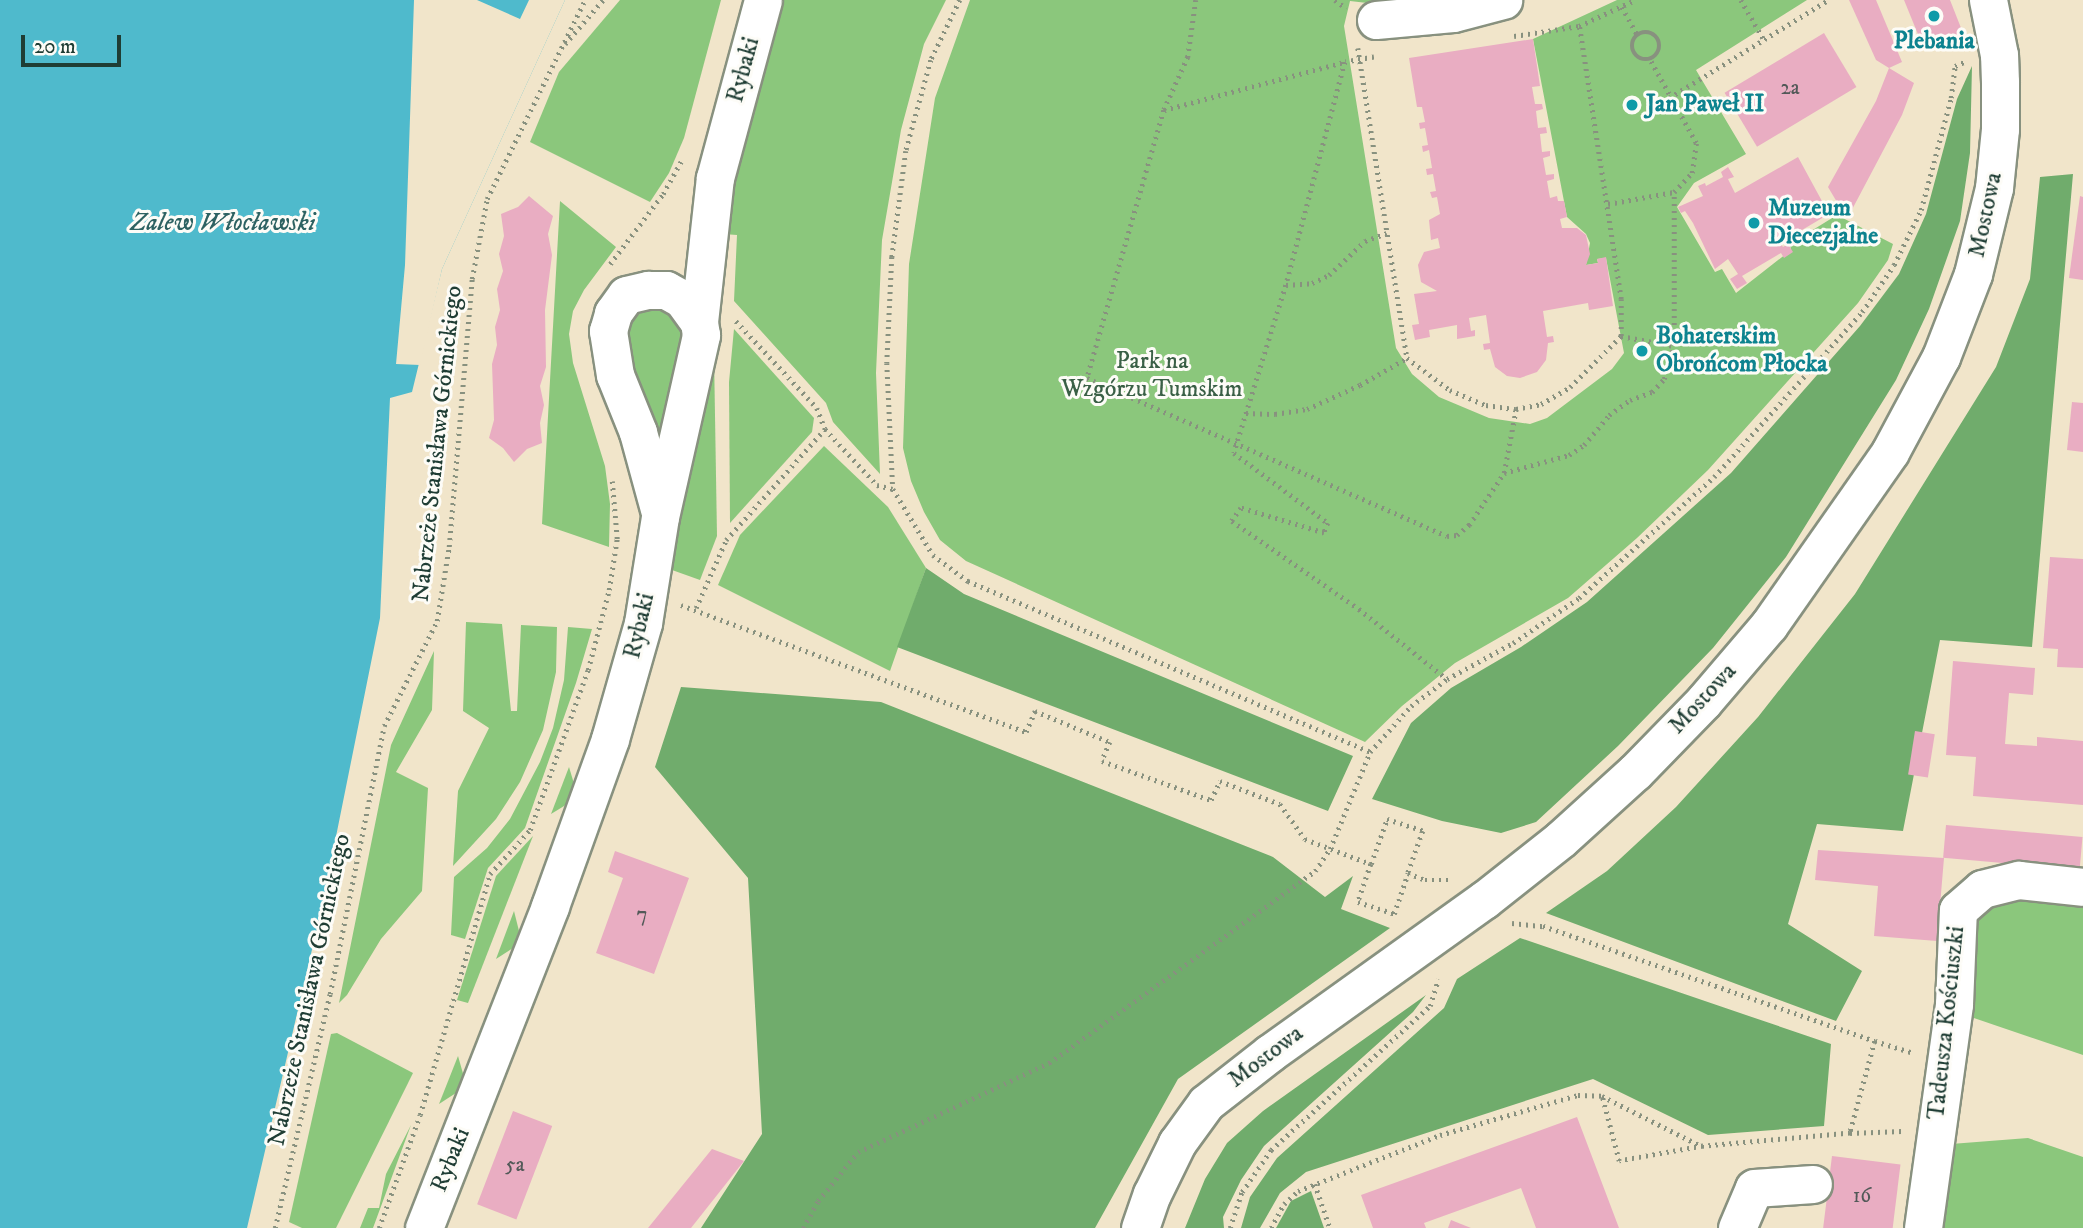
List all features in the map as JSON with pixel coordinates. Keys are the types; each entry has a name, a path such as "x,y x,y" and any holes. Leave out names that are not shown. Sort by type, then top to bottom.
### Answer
{"street":[{"name":"Rybaki","path":"424,1228 545,918 610,739 643,623 660,517 701,335 717,321 715,178 764,0"},
{"path":"1361,26 1453,13 1503,0"},
{"name":"Mostowa","path":"1140,1228 1152,1194 1177,1143 1206,1103 1270,1053 1484,900 1560,839 1635,772 1704,701 1769,625 1890,452 1946,345 1973,274 1994,188 2000,129 2000,82 1999,55 1988,0"},
{"path":"660,517 638,432 615,376 608,331 613,313 626,295 648,290 666,290 717,321"},
{"name":"Tadeusza Kościuszki","path":"1923,1228 1954,1004 1958,910 1982,889 2019,880 2083,887"},
{"path":"1737,1228 1754,1188 1813,1184"}],"path":[{"name":"Nabrzeże Stanisława Górnickiego","path":"275,1228 330,994 384,726 437,621 449,547 472,278 487,199 585,0"},
{"path":"561,49 603,0"},
{"path":"960,0 931,60 906,151 892,257 887,363 893,489 933,555 968,581 1370,752"},
{"path":"1196,0 1188,57 1164,110 1087,378 1447,536 1457,535 1469,525 1504,473 1516,409"},
{"path":"1335,0 1361,26 1358,60 1407,358 1450,390 1486,405 1516,409 1541,404 1570,387 1621,336 1621,299 1579,26"},
{"path":"1741,0 1763,38"},
{"path":"1669,98 1828,0"},
{"path":"1622,8 1637,34"},
{"path":"1648,32 1659,41 1657,55 1650,60 1640,60 1633,53 1632,40 1637,34 1648,32"},
{"path":"1164,110 1358,60"},
{"path":"1608,204 1674,192 1692,173 1696,143 1650,60"},
{"path":"803,1228 818,1200 858,1152 1049,1063 1148,988 1315,871 1330,849 1370,752 1411,706 1447,679 1513,643 1589,589 1714,477 1861,312 1894,265 1921,210 1951,98 1955,66 1966,61"},
{"path":"1345,62 1286,285 1234,453 1328,523 1324,533 1241,508 1232,521 1359,609 1447,679"},
{"path":"606,268 663,194 684,153"},
{"path":"1504,473 1569,455 1584,445 1609,415 1630,400 1652,392 1664,379 1674,346 1674,192"},
{"path":"1286,285 1312,283 1329,275 1365,241 1387,233"},
{"path":"717,321 817,408 825,429 877,485 893,489"},
{"path":"1621,336 1674,346"},
{"path":"1246,413 1275,414 1307,409 1360,385 1407,358"},
{"path":"825,429 726,540 696,608 891,684 1026,732 1035,712 1110,742 1102,761 1211,800 1220,781 1268,799 1280,804 1305,839 1371,864"},
{"path":"379,1228 420,1115 491,874 530,830 588,670 609,590 617,539 610,474"},
{"path":"1387,820 1423,831 1408,873 1394,914 1358,902 1387,820"},
{"path":"1408,873 1425,880"},
{"path":"1571,937 1900,1049"},
{"path":"1230,1228 1242,1192 1271,1150 1430,1006 1438,979"},
{"path":"1850,1133 1875,1041"},
{"path":"1270,1228 1290,1198 1382,1155 1557,1099 1578,1095 1602,1096 1703,1146"},
{"path":"1602,1096 1619,1161 1703,1146 1850,1133 1888,1133"},
{"path":"1315,1184 1330,1228"}],"green space":[{"path":"620,0 721,0 684,138 669,173 650,202 530,142 559,72"},
{"path":"782,0 946,0 924,44 901,130 882,240 876,373 880,474 833,422 826,403 734,301 737,235 723,234 728,197"},
{"name":"Park na Wzgórzu Tumskim","path":"970,0 1393,0 1376,4 1350,1 1344,26 1396,348 1412,374 1439,397 1489,418 1530,424 1547,418 1612,369 1624,353 1606,258 1586,265 1590,243 1586,234 1567,217 1533,39 1617,0 1807,0 1696,70 1746,154 1694,183 1677,207 1715,272 1722,269 1736,293 1791,250 1790,244 1837,215 1893,244 1888,260 1858,303 1708,470 1637,538 1568,598 1455,663 1402,706 1365,742 966,561 940,540 924,512 911,481 903,448 909,264 935,98"},
{"path":"1972,66 1970,153 1960,221 1929,309 1896,380 1786,557 1713,648 1618,746 1536,822 1501,833 1442,821 1372,799 1411,723 1451,688 1521,647 1587,602 1731,473 1860,326 1899,274 1926,214 1957,99"},
{"path":"2073,174 2032,647 1940,640 1903,831 1817,824 1788,924 1862,971 1836,1021 1546,913 1607,871 1676,807 1758,717 1855,594 1996,367 2030,279 2040,177"},
{"path":"560,201 616,247 584,290 573,311 569,334 573,363 605,466 610,504 609,547 542,524"},
{"path":"660,306 676,315 683,332 661,459 636,395 626,338 630,321 646,309"},
{"path":"734,329 814,418 812,432 730,523 729,382"},
{"path":"714,355 717,536 700,580 672,570 680,498"},
{"path":"824,446 888,507 926,568 890,671 718,585 740,535"},
{"path":"926,568 964,594 1353,756 1328,811 897,647"},
{"path":"466,622 502,624 511,711 517,711 521,625 557,627 556,672 543,730 520,782 496,819 453,866 458,791 489,728 463,711"},
{"path":"568,627 592,629 525,828 488,868 465,939 451,935 454,877 487,848 510,819 540,762 553,728 564,680"},
{"path":"434,651 432,710 396,772 428,788 422,891 381,939 347,995 339,1003 391,745"},
{"path":"681,687 881,702 1273,857 1325,897 1353,876 1341,909 1390,928 1178,1079 1095,1228 701,1228 762,1134 748,878 655,767"},
{"path":"569,767 575,787 569,803 551,814"},
{"path":"533,836 468,1003 457,1000 496,876"},
{"path":"2005,893 2083,902 2083,1055 1968,1016 1971,918"},
{"path":"514,911 519,931 513,948 496,959"},
{"path":"1520,938 1831,1044 1824,1126 1708,1135 1593,1079 1306,1172 1280,1193 1260,1228 1241,1228 1250,1197 1277,1158 1444,1008 1457,979"},
{"path":"1426,995 1413,1012 1264,1146 1241,1180 1223,1217 1224,1228 1185,1228 1205,1179 1227,1143 1263,1111"},
{"path":"337,1033 413,1073 336,1228 302,1228 289,1222 331,1034"},
{"path":"458,1056 464,1077 459,1091 439,1104"},
{"path":"411,1125 373,1228 360,1228 368,1208 379,1208 386,1174"},
{"path":"2028,1138 2083,1157 2083,1228 1940,1228 1951,1144"},
{"path":"1311,1191 1324,1228 1276,1228 1291,1201"}],"water":[{"name":"Zalew Włocławski","path":"0,0 565,0 442,269 412,392 390,398 380,618 321,911 247,1228 0,1228"}],"pier":[{"path":"414,0 477,0 520,19 529,0 565,0 442,269 420,365 396,364 405,265"}],"building":[{"path":"1849,0 1876,0 1902,62 1889,68 1876,60"},
{"name":"Plebania","path":"1904,0 1950,0 1963,33 1924,49"},
{"path":"1824,33 1856,87 1757,147 1725,93"},
{"path":"1533,39 1540,86 1532,87 1535,104 1542,104 1543,109 1536,111 1538,128 1546,127 1547,133 1540,134 1542,152 1550,151 1550,156 1543,158 1546,175 1554,174 1554,179 1547,181 1550,198 1557,196 1558,201 1564,201 1567,217 1560,219 1562,228 1577,228 1586,235 1590,254 1586,265 1598,263 1597,259 1606,257 1613,306 1589,310 1588,303 1543,311 1547,337 1553,336 1554,342 1548,343 1546,360 1537,372 1520,378 1507,376 1495,367 1490,349 1484,350 1483,344 1490,343 1486,315 1469,318 1471,331 1475,330 1475,336 1457,339 1457,325 1429,330 1430,337 1415,340 1412,325 1419,324 1414,294 1437,291 1421,282 1418,265 1424,252 1440,248 1438,238 1431,240 1429,220 1440,214 1437,197 1432,198 1430,192 1436,191 1433,174 1427,175 1426,169 1432,168 1429,150 1423,152 1422,146 1428,145 1425,128 1420,129 1419,123 1425,122 1422,107 1417,107 1409,58"},
{"path":"1889,68 1914,83 1902,115 1847,219 1828,187 1876,101"},
{"name":"Muzeum Diecezjalne","path":"1798,157 1829,214 1780,243 1783,247 1788,244 1793,252 1784,258 1781,253 1742,276 1747,283 1737,289 1730,279 1738,274 1728,259 1715,269 1693,223 1685,211 1681,213 1678,207 1703,196 1698,186 1705,183 1706,186 1723,177 1721,172 1728,167 1734,177 1728,179 1735,193"},
{"path":"529,196 553,216 548,234 552,255 545,310 546,367 540,386 544,405 540,423 542,443 527,449 514,462 503,448 489,438 494,420 492,364 497,345 495,327 500,310 497,289 503,271 499,254 504,236 501,214 518,207"},
{"path":"2080,196 2083,197 2083,280 2069,278"},
{"path":"2072,402 2083,403 2083,452 2067,450"},
{"path":"2050,557 2083,559 2083,668 2057,667 2058,649 2043,648"},
{"path":"1953,661 2035,668 2033,695 2009,693 2005,744 2037,746 2037,737 2083,741 2083,805 1973,796 1976,757 1946,755"},
{"path":"1915,731 1935,734 1928,778 1908,774"},
{"path":"1946,825 2082,837 2080,870 1943,858"},
{"path":"1818,850 1944,858 1937,941 1874,936 1878,886 1815,880"},
{"path":"615,851 689,878 654,974 596,953 623,878 608,872"},
{"path":"513,1111 552,1126 516,1219 477,1204"},
{"path":"1577,1117 1619,1228 1536,1228 1521,1188 1424,1223 1426,1228 1373,1228 1361,1195"},
{"path":"712,1149 744,1161 691,1228 648,1228"},
{"path":"1832,1156 1900,1164 1893,1228 1823,1228"},
{"path":"1451,1220 1471,1228 1448,1228"}],"place":[{"name":"Plebania","path":"1934,16"},
{"name":"Jan Paweł II","path":"1632,105"},
{"name":"Muzeum Diecezjalne","path":"1754,223"},
{"name":"Bohaterskim Obrońcom Płocka","path":"1642,351"}]}
